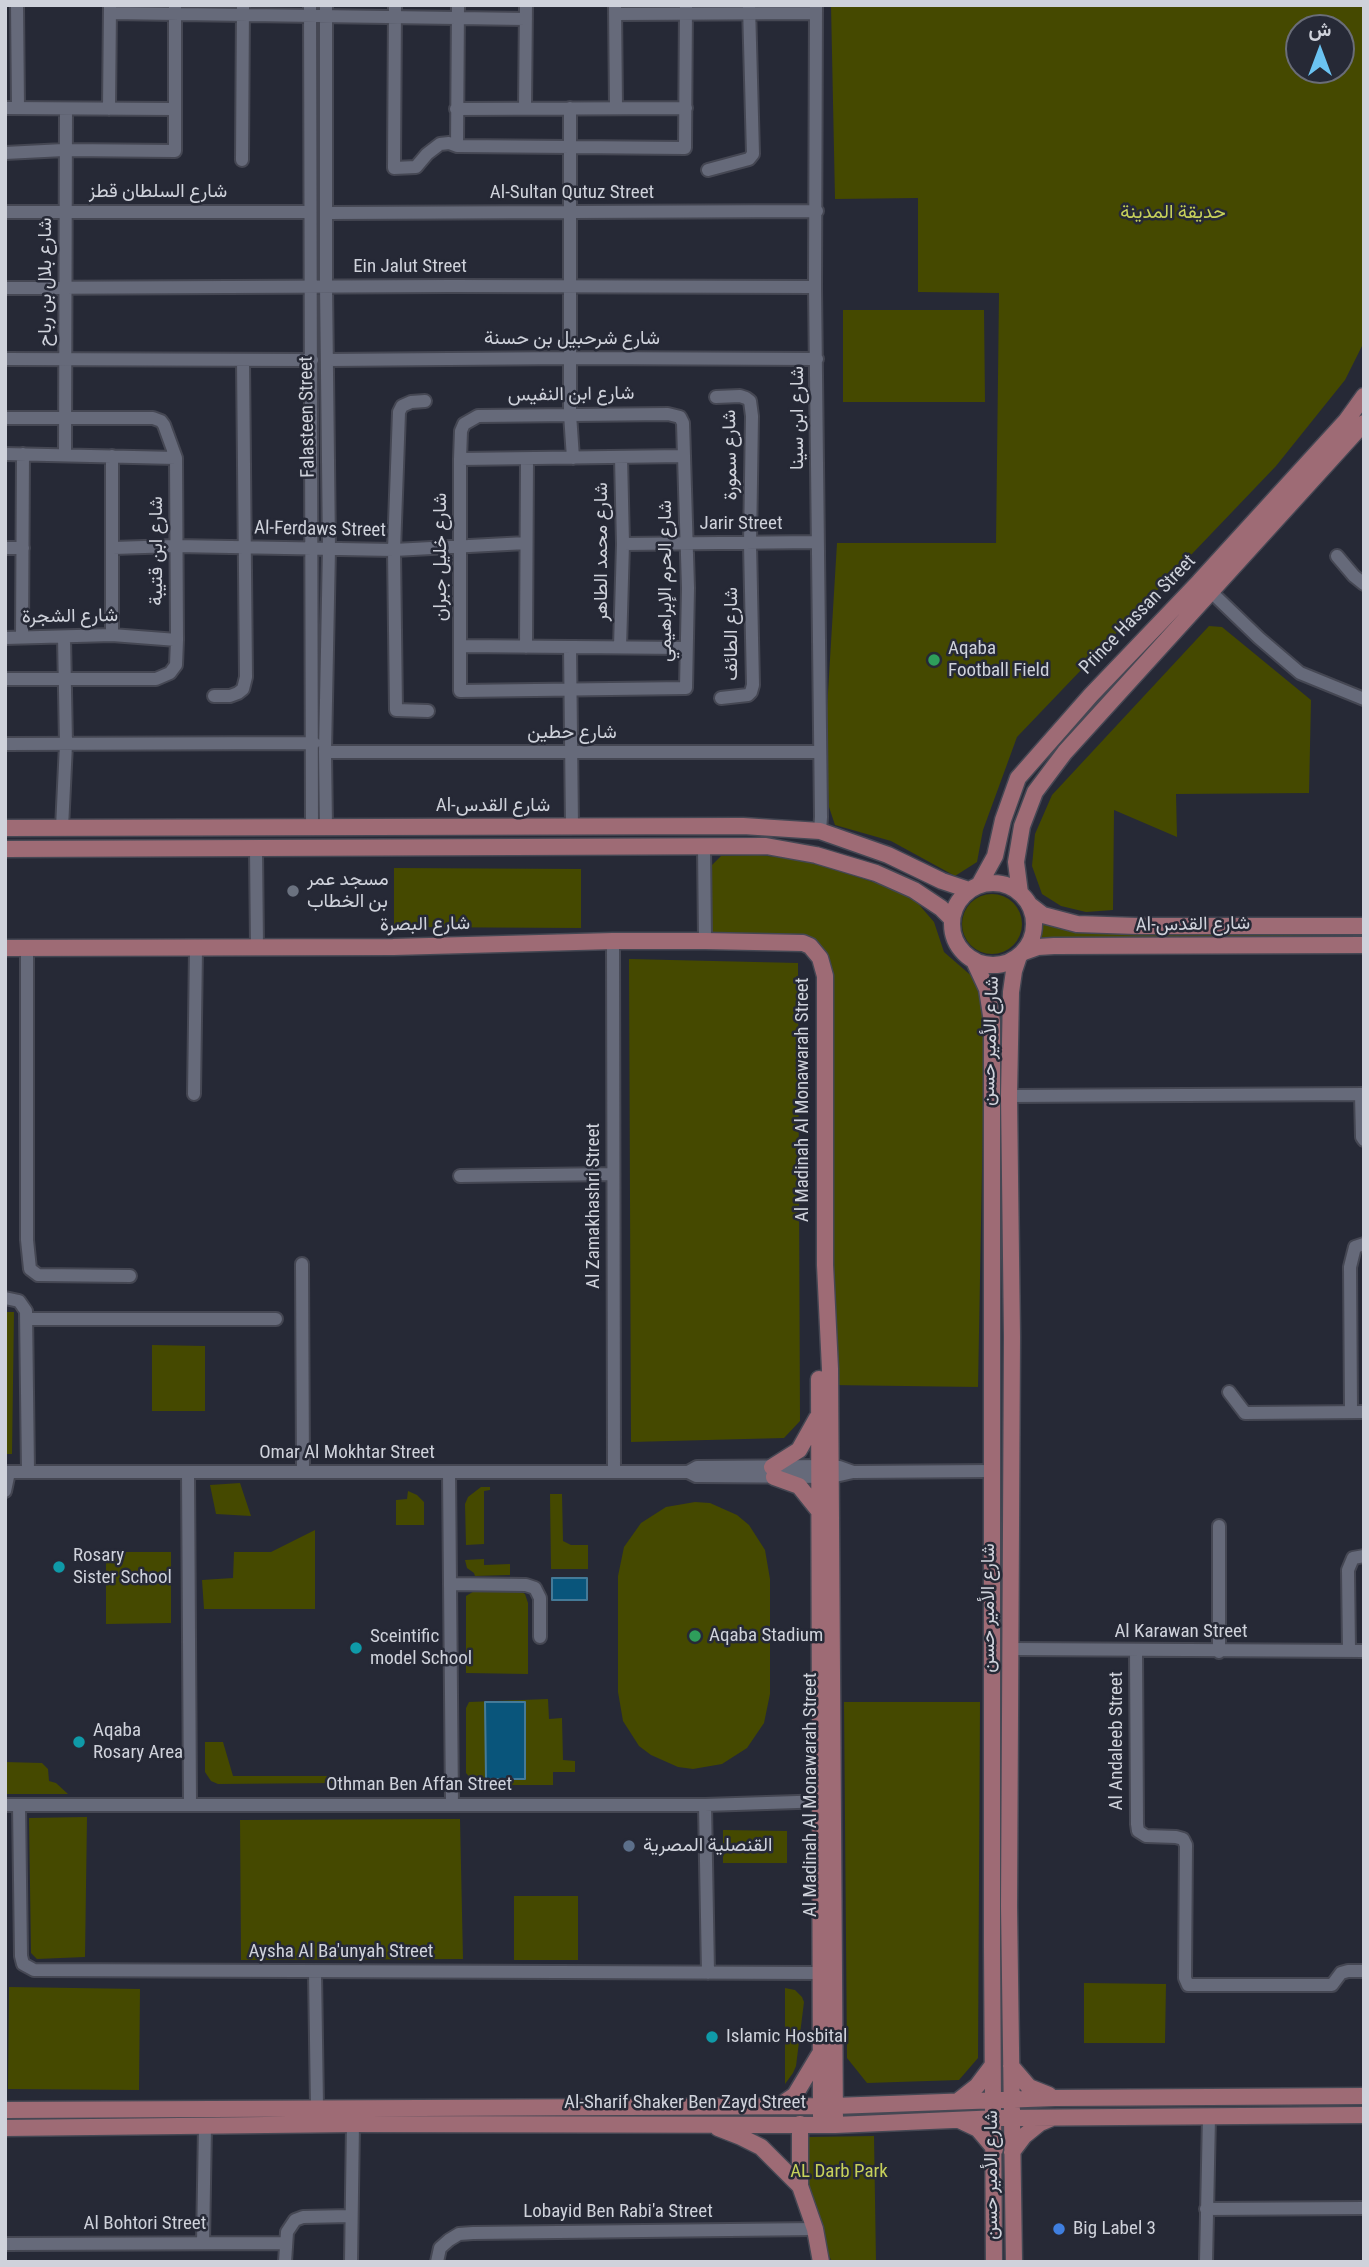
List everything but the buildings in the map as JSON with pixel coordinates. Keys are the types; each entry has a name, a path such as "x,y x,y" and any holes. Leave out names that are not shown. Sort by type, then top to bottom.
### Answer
{"main road":[{"name":"Prince Hassan Street","path":"1025,899 1016,862 1022,827 1035,792 1065,752 1346,421 1364,396"},
{"name":"Prince Hassan Street","path":"974,888 995,856 1003,820 1018,778 1091,695 1205,587 1364,423"},
{"name":"Al-شارع القدس","path":"5,828 743,827 820,831 888,855 942,881 974,888"},
{"path":"170,848 176,847 179,840 178,832 174,828"},
{"path":"199,828 192,841 199,848"},
{"path":"450,828 458,837 453,847"},
{"path":"476,847 469,837 471,832 478,828"},
{"path":"5,849 766,846 816,855 876,873 914,890 952,919"},
{"path":"988,883 1005,884 1025,899 1034,917 1034,930 1031,942 1021,954 1009,962 985,964 974,961 959,948 954,939 952,919 961,898 974,888 988,883"},
{"name":"Al-شارع القدس","path":"1025,899 1043,915 1077,924 1359,925"},
{"path":"1359,925 1359,945"},
{"name":"شارع البصرة","path":"5,948 393,947 613,941 803,943"},
{"name":"Al Madinah Al Monawarah Street","path":"803,943 810,946 820,958 825,976 825,1265"},
{"name":"Al-شارع القدس","path":"1021,954 1038,947 1054,946 1359,945"},
{"name":"شارع الأمير حسن","path":"1014,2262 1011,2066 1009,1096 1011,992 1014,971 1021,954"},
{"name":"شارع الأمير حسن","path":"974,961 987,989 992,1022 994,2262"},
{"path":"825,1265 821,1297 819,1413 825,1472"},
{"path":"825,1265 830,1331 825,1472"},
{"path":"993,1349 1011,1348"},
{"path":"819,1413 799,1450 773,1472 799,1486 819,1511"},
{"name":"Al Madinah Al Monawarah Street","path":"825,1472 819,1511 826,1802 820,1973 827,2052"},
{"name":"Al Madinah Al Monawarah Street","path":"825,1472 828,2124"},
{"path":"993,1760 1010,1760"},
{"path":"779,2106 795,2095 827,2052 845,2092 867,2105"},
{"path":"958,2101 977,2086 992,2066"},
{"path":"1011,2066 1029,2087 1055,2098"},
{"path":"1297,2096 1298,2115"},
{"name":"Al-Sharif Shaker Ben Zayd Street","path":"5,2128 353,2124 463,2116 994,2099 1364,2096"},
{"name":"Al-Sharif Shaker Ben Zayd Street","path":"5,2110 317,2107 463,2116 706,2124 1364,2115"},
{"path":"110,2109 112,2127"},
{"path":"1012,2152 1024,2136 1040,2123 1052,2118"},
{"path":"957,2119 978,2129 995,2149"},
{"path":"706,2124 761,2147 800,2186"},
{"path":"800,2124 800,2186 815,2229 821,2262"}],"street":[{"path":"108,108 110,9 526,12 525,108"},
{"path":"395,11 394,168 416,167 440,144 685,148 686,9"},
{"path":"708,170 749,159 753,153 749,9"},
{"path":"616,108 615,10 817,9"},
{"name":"شارع ابن سينا","path":"817,9 820,831"},
{"path":"5,153 64,150 175,152 175,10"},
{"path":"242,160 243,10"},
{"name":"Falasteen Street","path":"310,10 314,743 319,828"},
{"name":"Falasteen Street","path":"319,828 325,752 329,548 326,11"},
{"path":"457,145 458,11"},
{"path":"13,14 11,108 174,109"},
{"path":"570,108 570,414 573,458"},
{"path":"456,109 686,108"},
{"name":"شارع بلال بن رباح","path":"65,455 66,109"},
{"name":"Al-Sultan Qutuz Street","path":"326,213 817,211"},
{"name":"شارع السلطان قطز","path":"5,212 310,212"},
{"name":"Ein Jalut Street","path":"5,288 816,287"},
{"path":"5,359 312,360"},
{"name":"شارع شرحبيل بن حسنة","path":"327,360 817,359"},
{"path":"215,696 238,693 243,689 246,677 243,360"},
{"name":"شارع سمورة","path":"716,397 740,396 750,401 751,405 750,544"},
{"path":"425,401 411,401 401,406 399,412 394,550 396,710 428,712"},
{"name":"شارع ابن النفيس","path":"464,424 478,416 668,414 680,417"},
{"name":"شارع الحرم الإبراهيمي","path":"460,691 685,688 687,543 680,417"},
{"name":"شارع ابن قتيبة","path":"5,418 153,418 164,425 176,458 177,640 176,665 170,673 156,679 5,679"},
{"name":"شارع خليل جبران","path":"460,691 460,459 461,431 464,424"},
{"path":"5,454 176,458"},
{"path":"22,637 23,454"},
{"path":"112,456 112,635"},
{"name":"شارع محمد الطاهر","path":"460,459 684,456"},
{"name":"شارع محمد الطاهر","path":"620,647 623,544 621,457"},
{"path":"526,647 527,458"},
{"name":"Jarir Street","path":"623,544 817,542"},
{"name":"Al-Ferdaws Street","path":"113,548 176,546 394,550 526,543"},
{"name":"شارع الطائف","path":"722,698 747,695 753,685 750,544"},
{"path":"5,548 23,548"},
{"path":"1336,556 1364,584"},
{"path":"1205,587 1300,673 1364,699"},
{"name":"شارع الشجرة","path":"5,638 112,635 177,640"},
{"path":"62,828 66,744 64,637"},
{"name":"شارع محمد الطاهر","path":"460,646 687,648"},
{"path":"570,647 572,827"},
{"path":"5,744 314,743"},
{"name":"شارع حطين","path":"325,752 820,752"},
{"path":"704,846 705,941"},
{"path":"256,849 257,948"},
{"name":"Al Zamakhashri Street","path":"613,941 614,1472"},
{"path":"27,948 27,1240 30,1269 38,1275 130,1276"},
{"path":"194,1094 196,949"},
{"path":"1009,1096 1362,1094 1364,1140"},
{"path":"460,1176 612,1174"},
{"path":"1229,1392 1245,1413 1357,1411 1350,1267 1355,1247 1364,1244"},
{"path":"302,1264 303,1472"},
{"path":"5,1298 19,1301 24,1306 26,1319 28,1472"},
{"path":"26,1319 276,1319"},
{"name":"Omar Al Mokhtar Street","path":"7,1472 688,1472 696,1476 825,1472 842,1476 853,1472 993,1471"},
{"path":"5,1490 7,1472"},
{"path":"188,1472 190,1804"},
{"path":"449,1472 452,1805"},
{"path":"1219,1526 1219,1651"},
{"path":"1349,1651 1348,1570 1353,1558 1364,1556"},
{"path":"450,1584 526,1585 535,1588 540,1598 540,1637"},
{"name":"Al Karawan Street","path":"1012,1649 1364,1651"},
{"name":"Al Andaleeb Street","path":"1136,1651 1138,1831 1146,1836 1183,1839 1186,1845 1185,1978 1188,1985 1332,1985 1341,1973 1348,1970 1364,1971"},
{"name":"Othman Ben Affan Street","path":"5,1805 705,1805 826,1802"},
{"name":"Aysha Al Ba'unyah Street","path":"19,1805 21,1961 34,1970 820,1973"},
{"path":"705,1805 708,1973"},
{"path":"315,1972 317,2107"},
{"path":"1206,2262 1209,2116"},
{"path":"351,2262 353,2124"},
{"path":"203,2243 205,2126"},
{"path":"1206,2209 1364,2208"},
{"path":"285,2262 287,2232 295,2220 303,2217 350,2216"},
{"name":"Lobayid Ben Rabi'a Street","path":"437,2262 440,2248 459,2234 815,2229"},
{"name":"Al Bohtori Street","path":"5,2244 286,2243"}],"green space":[{"name":"حديقة المدينة","path":"831,5 1364,5 1364,342 1345,380 1276,466 1017,737 983,830 977,862 955,876 891,841 835,825 829,807 825,742 837,543 996,543 999,293 918,292 918,198 835,199"},
{"path":"843,310 984,310 985,402 843,402"},
{"path":"1209,626 1222,627 1311,700 1309,793 1176,794 1177,837 1114,810 1113,910 1086,912 1061,906 1042,894 1032,866 1035,834 1052,795"},
{"path":"758,855 806,860 879,884 915,900 934,922 944,952 975,979 985,1007 978,1387 830,1385 825,960 805,940 712,934 710,867 721,856"},
{"path":"394,868 581,869 581,928 394,927"},
{"path":"986,894 998,894 1017,907 1022,924 1020,936 1009,949 998,954 986,954 967,941 962,930 962,918 975,899"},
{"path":"1041,923 1069,930 1344,933 1290,936 1271,940 1040,942"},
{"path":"629,959 798,963 800,1421 784,1438 631,1442"},
{"path":"5,1312 14,1312 12,1454 5,1454"},
{"path":"152,1345 205,1346 205,1411 152,1411"},
{"path":"240,1483 251,1516 216,1514 210,1485"},
{"path":"481,1487 490,1487 490,1490 484,1491 484,1544 466,1545 465,1504 468,1497"},
{"path":"408,1491 424,1502 424,1525 396,1525 396,1500 407,1499"},
{"path":"550,1494 562,1494 563,1541 571,1545 588,1545 588,1569 551,1569"},
{"name":"Aqaba Stadium","path":"695,1502 710,1503 737,1515 749,1525 765,1550 770,1579 770,1694 764,1723 747,1748 722,1764 693,1769 678,1767 651,1755 639,1746 623,1721 618,1692 618,1576 624,1547 641,1523 666,1507"},
{"path":"315,1530 315,1609 204,1609 202,1580 233,1578 234,1552 271,1552"},
{"path":"106,1552 171,1552 171,1623 106,1624"},
{"path":"484,1559 484,1565 510,1564 510,1575 475,1576 467,1568 465,1560"},
{"path":"476,1590 520,1591 525,1594 528,1603 528,1674 466,1673 466,1596"},
{"path":"548,1699 549,1719 562,1718 563,1760 575,1761 575,1772 553,1772 553,1785 481,1785 473,1781 466,1773 466,1708 469,1702"},
{"path":"844,1702 980,1702 978,2058 959,2080 867,2083 847,2058"},
{"path":"205,1742 223,1742 233,1776 333,1776 333,1783 218,1784 211,1781 205,1772"},
{"path":"5,1762 42,1763 48,1769 49,1781 56,1783 68,1794 5,1794"},
{"path":"87,1817 85,1957 37,1959 31,1953 29,1818"},
{"path":"460,1819 463,1959 241,1960 240,1820"},
{"path":"723,1830 787,1831 787,1863 723,1863"},
{"path":"514,1896 578,1896 578,1960 514,1960"},
{"path":"1084,1983 1166,1984 1165,2043 1084,2043"},
{"path":"9,1987 140,1989 139,2090 8,2089"},
{"path":"785,1988 795,1990 804,2002 796,2066 785,2084"},
{"name":"AL Darb Park","path":"874,2136 876,2262 832,2262 825,2247 801,2161 809,2137"}],"water":[{"path":"552,1578 587,1578 587,1600 552,1600"},
{"path":"485,1702 525,1702 525,1779 486,1779"}],"place":[{"name":"Aqaba Football Field","path":"934,660"},
{"name":"مسجد عمر بن الخطاب","path":"293,891"},
{"name":"Rosary Sister School","path":"59,1567"},
{"name":"Aqaba Stadium","path":"695,1636"},
{"name":"Sceintific model School","path":"356,1648"},
{"name":"Aqaba Rosary Area","path":"79,1742"},
{"name":"القنصلية المصرية","path":"629,1846"},
{"name":"Islamic Hosbital","path":"712,2037"},
{"name":"Big Label 3","path":"1059,2229"}]}
